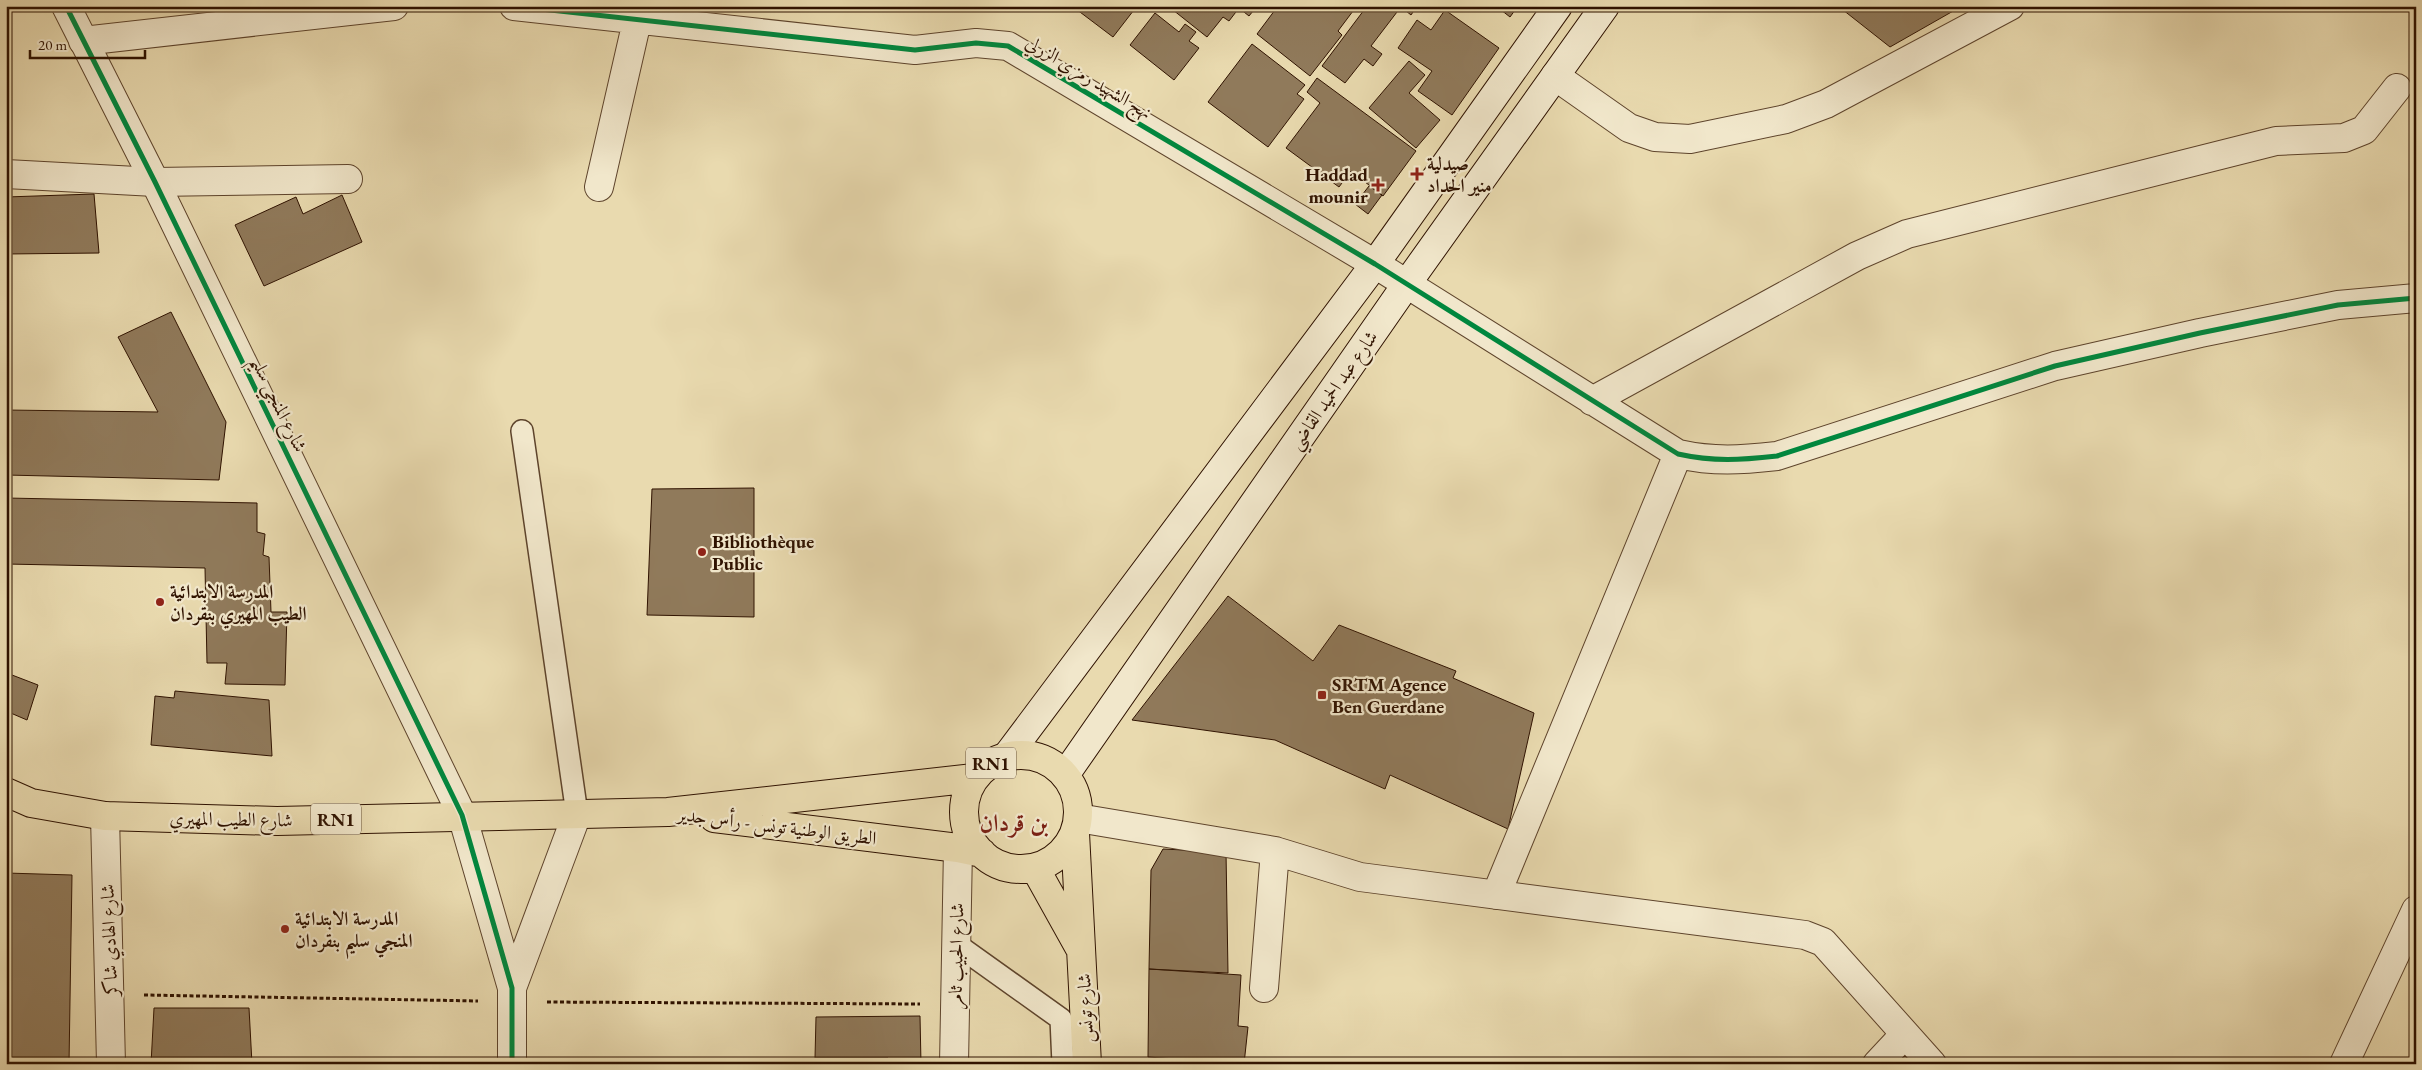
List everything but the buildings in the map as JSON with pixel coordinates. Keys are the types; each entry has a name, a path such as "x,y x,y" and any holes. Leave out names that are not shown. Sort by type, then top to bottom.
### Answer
{"main road":[{"name":"RN1","path":"1029,755 1049,762 1065,775 1076,795 1082,953 1035,868 1017,869 998,864 970,850 970,837 964,817 966,797 974,778 989,764 1007,756 1029,755"},
{"name":"الطريق الوطنية تونس - رأس جدير","path":"668,812 974,778"},
{"name":"شارع الطيب المهيري","path":"6,792 31,803 105,816 277,821 462,815 668,812"},
{"name":"الطريق الوطنية تونس - رأس جدير","path":"668,812 970,850"},
{"path":"1035,868 1052,860 1066,848 1077,825"},
{"name":"شارع تونس","path":"1082,953 1087,1064"}],"street":[{"name":"شارع المنجي سليم","path":"66,6 155,182 462,815 512,995"},
{"path":"83,41 394,6"},
{"name":"نهج الشهيد رمزي الزرلي","path":"514,6 915,50 976,43 1008,46 1375,264 1678,454 1704,460 1735,461 1777,456 2054,366 2200,333 2338,305 2416,298"},
{"name":"شارع عبد الحميد القاضي","path":"1007,756 1375,264 1558,6"},
{"name":"شارع عبد الحميد القاضي","path":"1065,775 1406,285 1605,6"},
{"path":"1555,76 1629,128 1655,137 1690,140 1786,119 1826,104 2010,6"},
{"path":"599,187 638,21"},
{"path":"1592,401 1856,256 1907,234 2276,140 2344,138 2364,130 2397,88"},
{"path":"6,174 155,182 348,179"},
{"path":"1496,895 1678,454"},
{"path":"512,1064 512,995 577,814"},
{"name":"شارع الهادي شاكر","path":"105,816 112,1064"},
{"path":"1077,825 1275,850 1360,877 1805,935 1823,942 1932,1064"},
{"name":"شارع الحبيب ثامر","path":"954,1064 956,944 970,850"},
{"path":"1264,988 1275,850"},
{"path":"2344,1064 2416,910"},
{"path":"1877,1064 1905,1034"}],"lane":[{"path":"522,431 577,814"},
{"path":"956,944 1061,1019 1063,1064"}],"path":[{"path":"111,995 512,995 955,1005"}],"cycle path":[{"path":"66,6 155,182 462,815 512,988 512,1064"},
{"path":"514,6 915,50 976,43 1008,46 1375,264 1678,454 1691,457 1728,460 1777,456 2055,366 2200,333 2338,305 2416,298"}],"place":[{"name":"صيدلية منير الحداد","path":"1417,174"},
{"name":"Haddad mounir","path":"1378,185"},
{"name":"Bibliothèque Public","path":"702,552"},
{"name":"المدرسة الابتدائية الطيب المهيري بنقردان","path":"160,602"},
{"name":"SRTM Agence Ben Guerdane","path":"1322,695"},
{"name":"المدرسة الابتدائية المنجي سليم بنقردان","path":"285,929"}],"district":[{"name":"بن قردان","path":"1014,822"}]}
